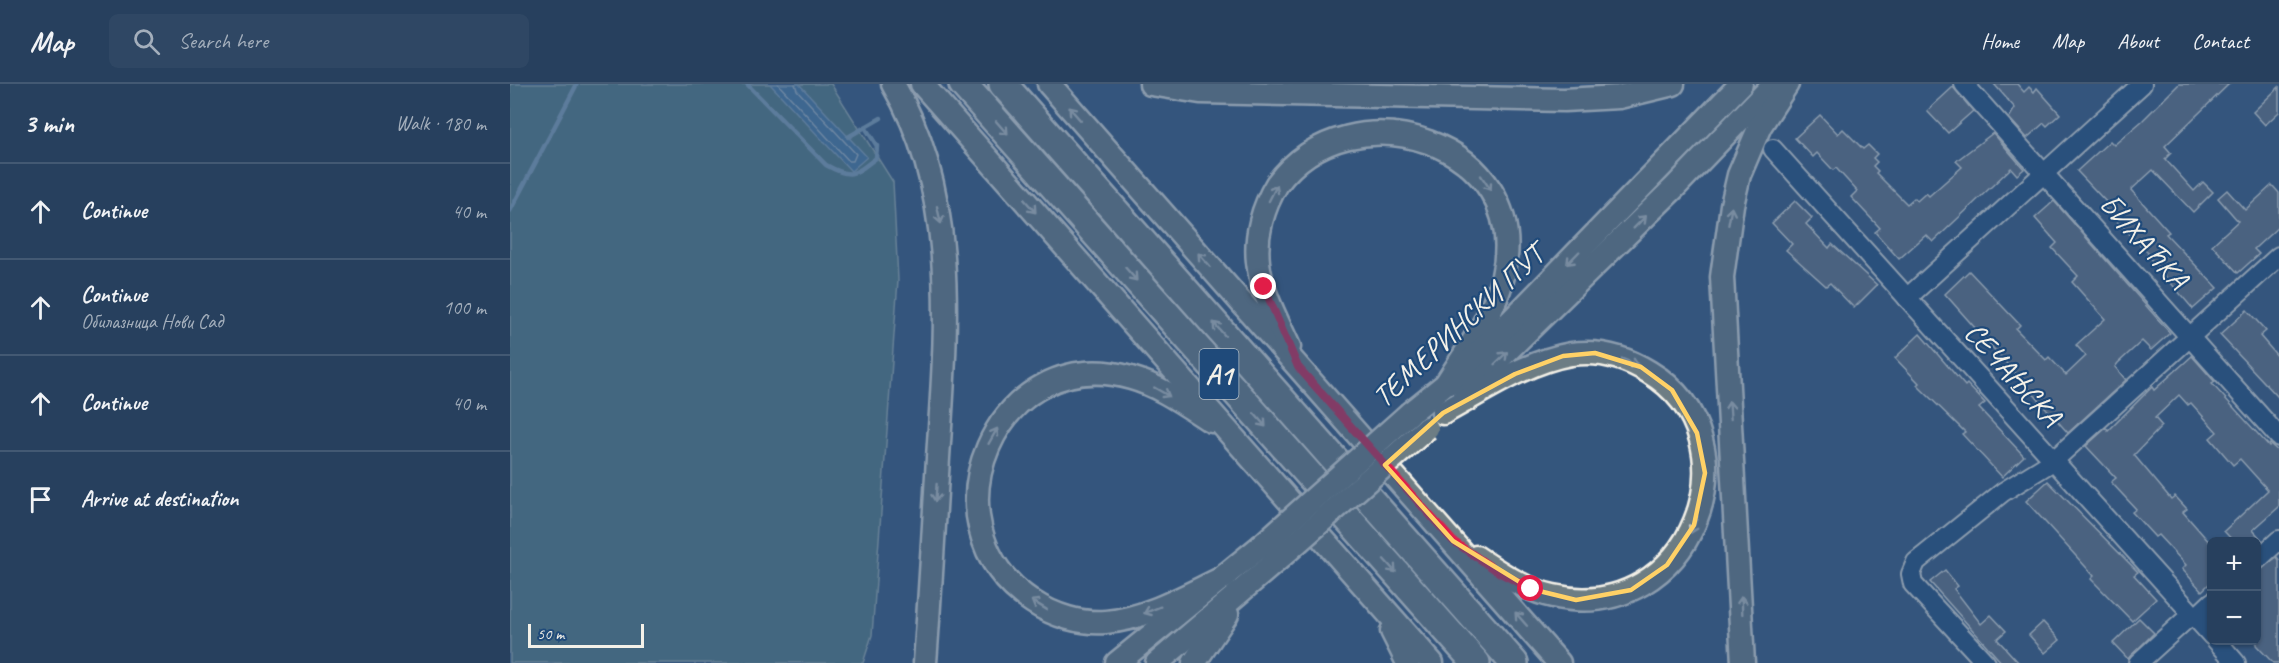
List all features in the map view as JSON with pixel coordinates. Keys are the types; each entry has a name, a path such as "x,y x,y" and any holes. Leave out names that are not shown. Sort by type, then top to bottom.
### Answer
{"highway":[{"name":"A1","path":"963,84 1476,663"},
{"name":"A1","path":"1003,84 1514,663"}],"main road":[{"path":"893,84 915,133 930,179 941,224 946,286 942,391 925,663"},
{"path":"922,84 1432,663"},
{"path":"1049,84 1559,663"},
{"path":"1151,84 1200,92 1521,100 1619,97 1673,84"},
{"name":"ТЕМЕРИНСКИ ПУТ","path":"1427,418 1446,384 1512,320 1741,84"},
{"name":"ТЕМЕРИНСКИ ПУТ","path":"1117,663 1225,577 1268,554 1427,418 1676,187 1774,84"},
{"path":"1743,663 1722,277 1732,205 1739,175 1760,126 1787,84"},
{"path":"1298,367 1266,294 1258,262 1261,223 1269,200 1286,172 1318,144 1342,133 1359,129 1399,128 1435,138 1471,163 1497,202 1505,231 1506,259 1500,289 1488,315 1446,384"},
{"path":"1427,418 1541,362 1584,353 1616,357 1653,375 1681,402 1697,433 1705,473 1698,515 1690,534 1675,557 1650,579 1631,590 1612,596 1576,600 1542,594 1500,573 1453,541"},
{"path":"1225,577 1156,609 1121,621 1094,622 1052,613 1014,587 995,564 979,523 976,493 983,456 1006,417 1029,395 1068,377 1098,374 1129,377 1145,383 1232,435"},
{"name":"ТЕМЕРИНСКИ ПУТ","path":"1156,663 1246,585 1268,554"},
{"path":"1194,663 1246,585"},
{"path":"1372,596 1408,663"}],"street":[{"name":"БИХАЋКА","path":"1964,84 2045,172 2279,437"},
{"path":"1907,298 2142,84"},
{"name":"СЕЧАЊСКА","path":"1773,149 2207,632"},
{"path":"1986,663 1913,584 1911,574 1916,562 2003,492 2053,461 2279,256"},
{"path":"2261,556 2279,540"},
{"path":"2138,663 2207,605"},
{"path":"2220,645 2236,663"}],"highlighted area":[{"path":"1595,353 1641,367 1672,390 1697,433 1705,473 1694,525 1667,565 1631,590 1576,600 1531,589 1453,541 1385,465 1443,413 1515,374 1563,356"}],"green space":[{"path":"510,84 831,84 893,182 898,280 872,635 863,663 510,663"}],"water":[{"path":"770,84 799,84 867,157 851,171"}],"building":[{"path":"1994,84 2017,84 2024,92 2029,87 2034,92 2037,88 2060,114 2047,126 2044,123 2027,138 2009,118 2015,108"},
{"path":"2179,84 2229,84 2165,146 2171,153 2165,159 2194,191 2203,182 2213,192 2193,212 2153,170 2131,190 2169,232 2166,234 2217,288 2193,309 2147,255 2149,254 2104,208 2108,204 2077,171 2110,141 2114,145"},
{"path":"1953,87 1973,111 1948,133 1927,111"},
{"path":"2279,87 2279,112 2265,125 2253,112"},
{"path":"1820,115 1838,134 1843,129 1863,149 1868,145 1877,154 1873,158 1877,162 1873,166 1878,171 1876,173 1907,204 1914,198 1917,201 1926,193 1929,196 1962,167 1956,161 1993,133 2024,169 2017,175 2011,168 1933,242 1926,235 1899,259 1875,232 1880,228 1851,197 1857,191 1836,168 1833,170 1817,153 1813,157 1795,138"},
{"path":"2272,185 2279,193 2279,226 2254,249 2259,254 2238,273 2212,245 2238,221 2218,198 2227,190 2245,210"},
{"path":"1795,201 1812,218 1806,224 1829,248 1832,244 1877,285 1854,308 1830,283 1826,286 1786,250 1792,244 1772,223"},
{"path":"2054,201 2170,333 2151,350 2142,341 2118,363 2115,367 2126,380 2068,433 1945,294 1969,271 2020,325 2016,329 2046,360 2049,357 2066,375 2086,356 2076,345 2105,319 2072,282 2078,276 2052,248 2057,243 2035,218"},
{"path":"2247,310 2266,331 2260,336 2279,358 2279,398 2220,335"},
{"path":"1920,334 1965,386 1967,384 1985,403 1979,408 2024,456 2002,477 1962,434 1965,432 1917,385 1919,383 1895,358"},
{"path":"2192,356 2215,382 2212,384 2269,446 2270,444 2279,452 2279,507 2253,530 2259,537 2229,537 2224,531 2268,490 2240,459 2233,465 2210,438 2217,432 2191,403 2188,405 2179,395 2155,418 2162,426 2134,455 2171,499 2175,496 2187,509 2183,512 2207,539 2207,586 2202,591 2182,569 2186,565 2132,512 2136,509 2111,482 2116,478 2086,446 2106,428 2108,431 2152,387 2154,390"},
{"path":"2048,481 2138,572 2134,575 2156,599 2132,621 2091,579 2094,576 2026,501"},
{"path":"2277,557 2279,560 2279,663 2273,663 2256,645 2261,645 2261,568"},
{"path":"1945,570 1958,586 1954,589 1981,624 1991,615 2006,631 1997,639 2019,663 2002,663 1930,582"},
{"path":"2139,618 2154,633 2128,659 2113,643"},
{"path":"2043,622 2060,640 2045,653 2029,635"}],"waterway":[{"path":"510,211 577,84"},
{"path":"747,84 826,165 841,172 852,173 876,158 877,146 865,127"},
{"path":"848,137 881,118"}],"route":[{"path":"1264,287 1298,367 1453,541 1500,573 1531,589"}]}
